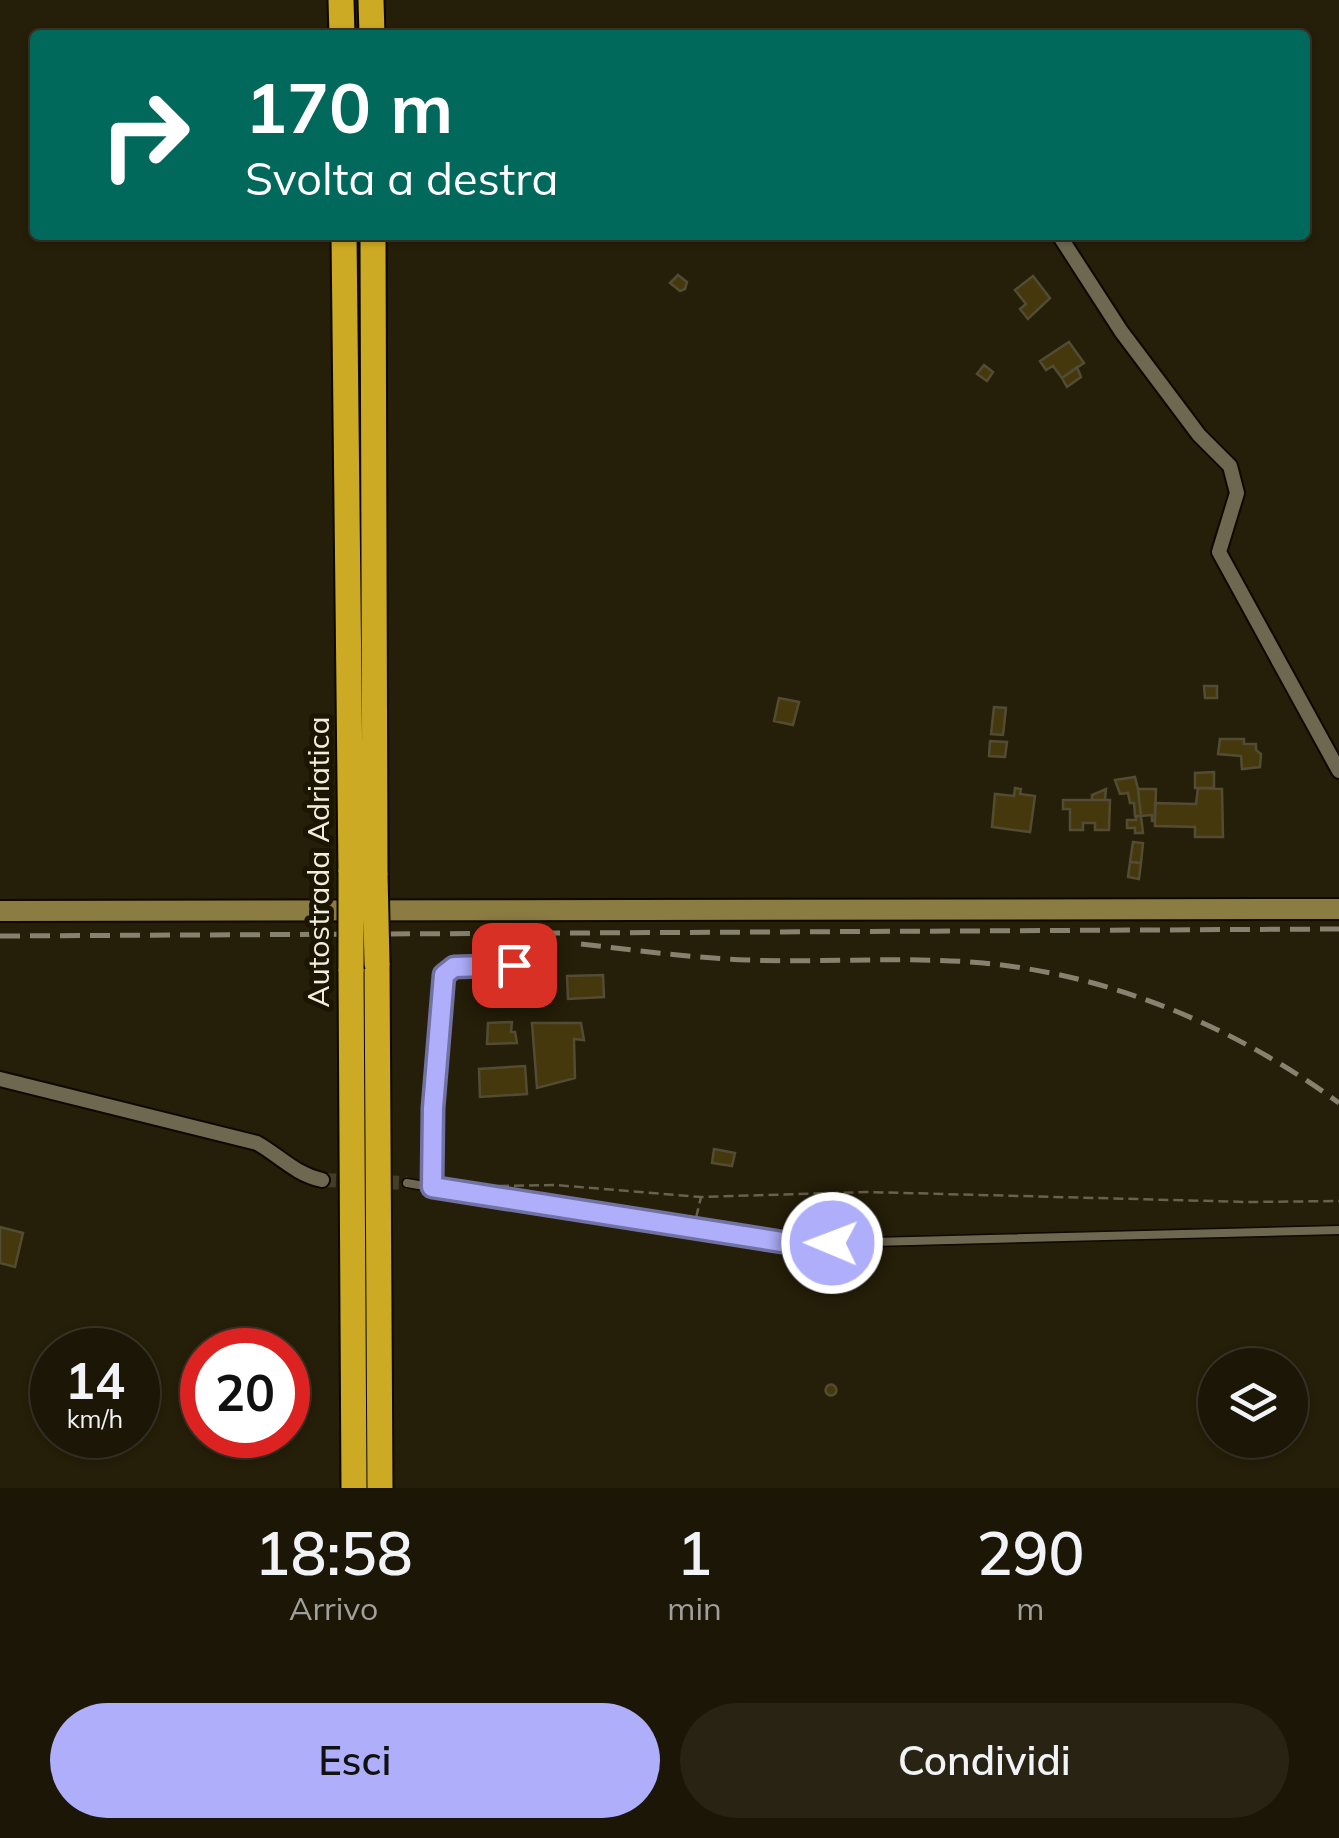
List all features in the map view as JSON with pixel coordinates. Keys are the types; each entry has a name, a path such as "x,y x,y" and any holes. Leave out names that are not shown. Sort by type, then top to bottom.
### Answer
{"highway":[{"path":"341,0 342,30"},
{"path":"372,0 372,30"},
{"name":"Autostrada Adriatica","path":"344,240 363,874 377,963 380,1488"},
{"name":"Autostrada Adriatica","path":"354,1488 351,969 363,874 373,240"}],"main road":[{"path":"0,910 1339,908"}],"street":[{"path":"1062,240 1121,331 1199,435 1230,466 1237,492 1218,552 1339,771"},
{"path":"0,1079 257,1143 294,1171 322,1180"}],"lane":[{"path":"432,1187 433,1108 444,975 454,967 545,964"},
{"path":"408,1182 795,1244 1339,1230"}],"path":[{"path":"494,1186 555,1184 701,1197 867,1192 1339,1201"},
{"path":"693,1229 701,1197"}],"building":[{"path":"678,275 687,282 680,291 670,283"},
{"path":"1033,276 1050,298 1028,319 1020,309 1026,304 1015,290"},
{"path":"1069,342 1084,363 1062,378 1053,366 1046,370 1040,361"},
{"path":"984,365 993,372 987,381 977,374"},
{"path":"1077,367 1081,377 1067,387 1062,378"},
{"path":"1204,686 1217,686 1217,698 1205,698"},
{"path":"779,698 799,702 793,725 774,721"},
{"path":"994,707 1006,708 1003,735 991,734"},
{"path":"1220,739 1244,739 1244,744 1256,744 1261,754 1260,767 1242,769 1241,756 1218,754"},
{"path":"990,741 1007,742 1005,757 989,756"},
{"path":"1214,772 1214,788 1195,788 1195,773"},
{"path":"1135,777 1141,816 1135,816 1134,803 1130,803 1128,793 1120,794 1115,780"},
{"path":"1015,788 1021,789 1020,794 1035,796 1030,832 992,827 995,794 1014,796"},
{"path":"1198,788 1222,789 1223,837 1195,837 1195,827 1155,826 1155,803 1196,804"},
{"path":"1106,789 1105,800 1092,800 1092,795"},
{"path":"1138,789 1156,789 1155,821 1152,815 1141,816"},
{"path":"1063,800 1110,800 1109,830 1095,830 1095,823 1083,823 1083,830 1070,830 1070,809 1063,809"},
{"path":"1136,816 1141,816 1143,833 1127,828 1127,820 1136,820"},
{"path":"1133,842 1143,843 1141,863 1130,862"},
{"path":"1130,862 1141,863 1139,879 1128,877"},
{"path":"603,975 604,997 568,999 567,976"},
{"path":"512,1022 511,1032 515,1032 517,1043 487,1044 488,1023"},
{"path":"532,1023 581,1023 584,1040 574,1039 575,1078 537,1088"},
{"path":"525,1066 527,1094 480,1097 479,1069"},
{"path":"714,1149 735,1153 732,1166 712,1163"},
{"path":"0,1227 23,1233 15,1267 0,1263"},
{"path":"831,1384 837,1390 831,1396 825,1390"}],"tunnel":[{"path":"322,1180 407,1183"}],"railway":[{"path":"0,936 1339,929"},
{"path":"581,944 747,960 924,960 1031,969 1125,993 1215,1028 1339,1103"}],"route":[{"path":"514,965 454,967 444,975 433,1108 432,1187 795,1244 832,1243"}]}
